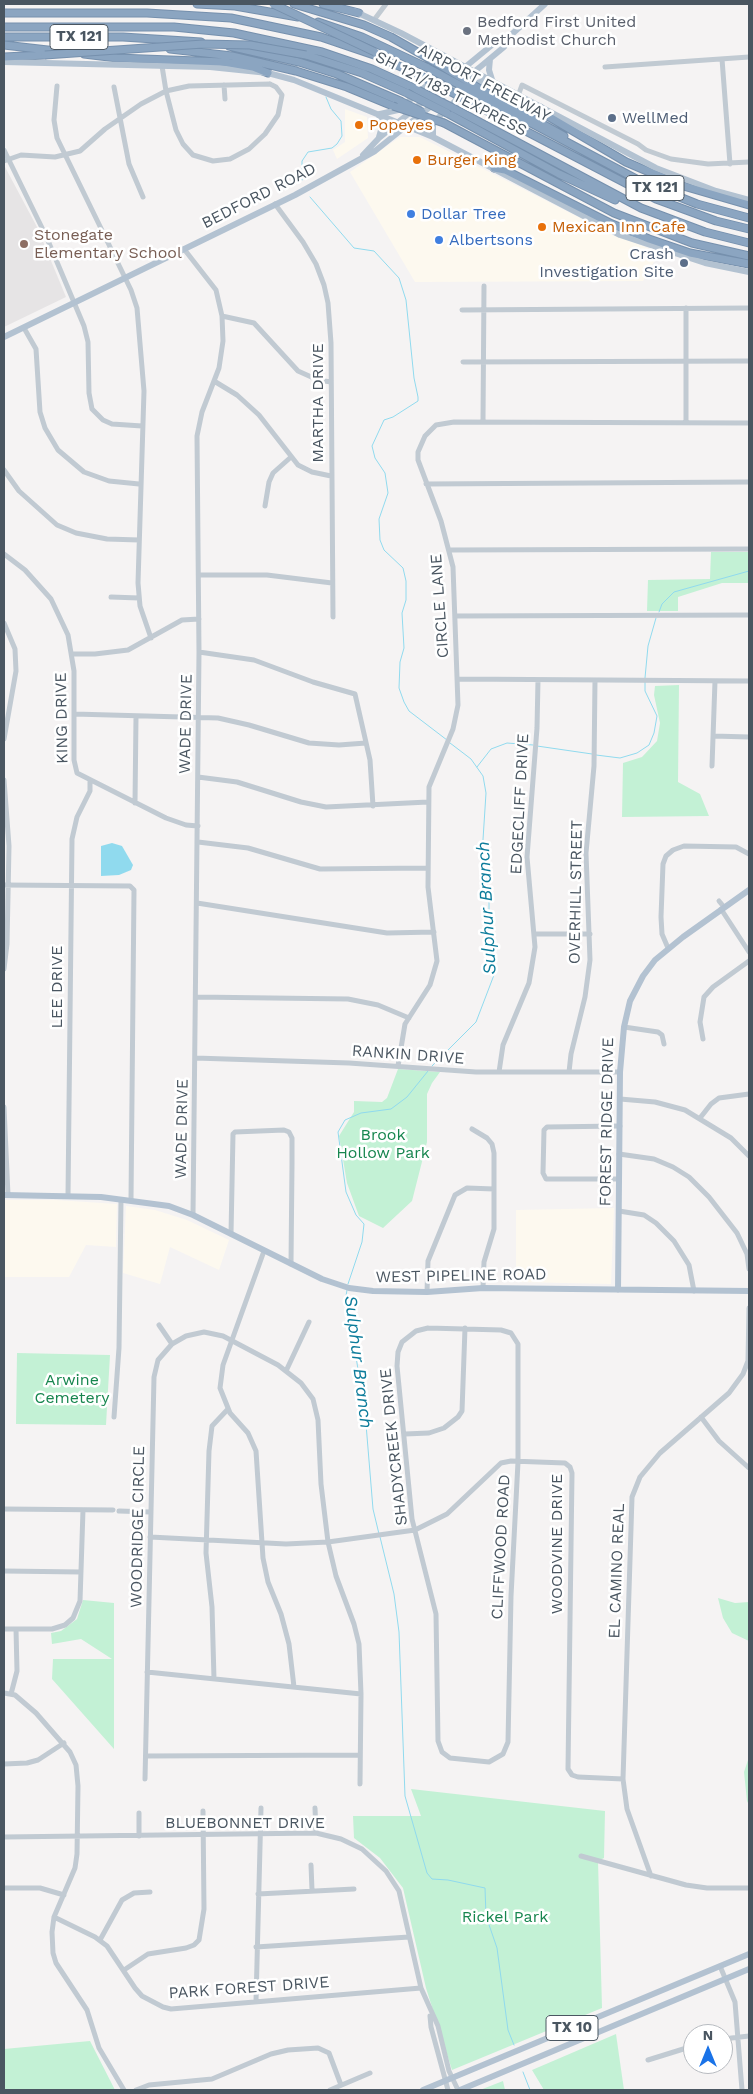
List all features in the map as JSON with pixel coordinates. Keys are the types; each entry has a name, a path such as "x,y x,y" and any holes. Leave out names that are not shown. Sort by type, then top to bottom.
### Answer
{"highway":[{"name":"AIRPORT FREEWAY","path":"197,4 264,10 318,22 386,47 485,95 580,151 668,193 749,218"},
{"path":"273,4 375,54"},
{"path":"294,4 364,25 391,37 435,62 485,95"},
{"path":"323,4 359,14"},
{"path":"4,13 147,13 208,16 292,30 375,54"},
{"name":"SH 121/183 TEXPRESS","path":"4,27 174,27 234,33 322,52 372,69 416,89 450,110 641,208 698,229 749,243"},
{"name":"TX 121","path":"4,37 155,38 223,45 299,62 400,100 614,213 692,243 749,256"},
{"path":"4,57 188,44 234,44 306,55 362,73 450,110"},
{"path":"4,45 117,58 224,62 253,67 268,73"},
{"path":"150,48 187,50 232,56 296,71 347,87 444,123"},
{"name":"SH 121/183 TEXPRESS","path":"375,54 419,75 656,199 716,221 749,229"},
{"path":"540,108 546,115 626,162 680,185 749,205"},
{"path":"494,168 505,170 612,224 643,237 690,252 749,264"}],"main road":[{"name":"AIRPORT FREEWAY","path":"337,4 374,20 540,108 684,180 749,200"},
{"name":"BEDFORD ROAD","path":"4,337 184,250 375,151 504,47 511,35 544,4"},
{"name":"BEDFORD ROAD","path":"363,156 379,138 498,40 511,35"},
{"path":"379,114 398,110 438,76 444,66 444,56"},
{"path":"433,137 433,123 471,85 480,82 493,83 489,70 490,59"},
{"path":"4,62 210,67 268,73 316,87 433,137 620,234 705,263 749,272"},
{"path":"379,114 381,130 379,138"},
{"name":"FOREST RIDGE DRIVE","path":"618,1290 620,1072 626,1012 635,989 649,968 668,948 749,890"},
{"name":"WEST PIPELINE ROAD","path":"6,1195 131,1200 169,1206 193,1215 290,1264 335,1284 360,1290 391,1293 483,1288 749,1291"},
{"name":"TX 10","path":"423,2090 749,1954"},
{"name":"TX 10","path":"459,2090 749,1968"}],"street":[{"path":"374,20 386,4"},
{"path":"605,67 749,58"},
{"path":"722,59 730,164"},
{"path":"6,160 21,154 46,157 65,156 80,151 120,119 166,91 189,86 270,84 276,87 282,99 278,116 266,134 249,149 224,160 202,159 186,148 176,130 166,91 162,66"},
{"path":"224,85 224,100"},
{"path":"518,96 522,85 638,144 646,150 671,159 708,164 749,162"},
{"path":"57,86 54,129 65,156 135,301 138,317 143,369 138,540 139,598 143,618 151,638"},
{"path":"114,87 129,164 143,197"},
{"path":"634,156 638,144"},
{"path":"4,150 6,160 46,236 75,303 88,342 89,393 92,409 103,420 112,424 142,426"},
{"path":"642,160 646,150"},
{"name":"MARTHA DRIVE","path":"275,204 303,242 324,285 330,322 332,617"},
{"name":"WADE DRIVE","path":"184,250 216,290 222,316 222,351 214,381 202,412 198,436 199,717 193,1215"},
{"path":"483,422 484,286"},
{"path":"686,308 686,423"},
{"path":"462,310 749,308"},
{"path":"222,316 251,322 298,371 318,380 331,382"},
{"path":"24,328 36,349 40,412 45,428 58,450 76,467 90,474 109,481 140,484"},
{"path":"463,362 749,361"},
{"path":"214,381 237,395 254,410 302,468 331,476"},
{"name":"CIRCLE LANE","path":"398,1066 403,1031 430,985 436,970 438,955 429,899 428,802 431,778 451,734 457,714 454,566 418,456 420,447 428,432 441,422 749,423"},
{"path":"266,506 269,482 273,474 291,457"},
{"path":"4,470 20,491 57,525 76,533 107,539 138,540"},
{"path":"426,484 749,482"},
{"path":"450,550 749,549"},
{"name":"KING DRIVE","path":"4,554 25,570 51,599 68,635 72,654 75,770 90,782 176,822 198,826"},
{"path":"199,575 275,576 332,584"},
{"path":"111,597 139,598"},
{"path":"455,616 749,615"},
{"path":"72,654 128,650 182,620 199,618"},
{"path":"4,623 15,649 16,670 4,739"},
{"path":"199,652 254,660 312,682 354,694 366,743 374,806"},
{"path":"457,679 749,680"},
{"name":"EDGECLIFF DRIVE","path":"499,1072 503,1045 529,983 535,934 527,857 536,745 538,680"},
{"name":"OVERHILL STREET","path":"569,1072 571,1054 585,997 590,934 586,853 594,754 595,680"},
{"path":"712,766 715,681"},
{"path":"74,714 136,717 199,717 249,725 310,743 339,745 366,743"},
{"path":"135,802 136,717"},
{"path":"713,736 749,736"},
{"path":"198,777 237,782 319,806 374,806 428,802"},
{"path":"4,780 9,846 6,885 7,944 4,968"},
{"name":"LEE DRIVE","path":"68,1196 70,886 73,830 90,791 90,782"},
{"path":"198,842 248,848 320,869 428,868"},
{"path":"668,948 662,934 661,917 663,864 666,856 673,850 684,846 736,847 749,854"},
{"path":"6,885 130,886 134,895 131,1200"},
{"path":"719,901 749,952"},
{"path":"197,903 378,932 434,932"},
{"path":"535,934 590,934"},
{"path":"703,1039 700,1022 704,997 713,987 749,960"},
{"path":"196,997 348,999 378,1005 409,1018"},
{"path":"624,1027 658,1032 662,1035 664,1044"},
{"name":"RANKIN DRIVE","path":"195,1058 499,1072 620,1072"},
{"path":"700,1118 711,1104 719,1098 749,1094"},
{"path":"620,1099 665,1104 700,1118 731,1138 749,1156"},
{"path":"4,1107 6,1195"},
{"path":"619,1179 546,1179 543,1173 544,1130 547,1127 620,1126"},
{"path":"472,1129 487,1138 493,1147 494,1229 484,1262 483,1288"},
{"path":"231,1234 233,1134 236,1132 284,1130 289,1132 292,1138 290,1264"},
{"path":"619,1154 654,1160 689,1177 709,1196 737,1233 744,1247 749,1269"},
{"path":"428,1292 428,1261 455,1194 467,1188 494,1189"},
{"path":"114,1417 119,1348 121,1200"},
{"path":"619,1211 644,1215 656,1223 674,1241 689,1265 694,1291"},
{"path":"264,1251 231,1340 221,1372 220,1388 228,1409 248,1433 256,1450 266,1574 290,1644 294,1687"},
{"name":"EL CAMINO REAL","path":"651,1876 627,1809 623,1779 632,1497 640,1476 660,1453 729,1393 743,1374 748,1361 749,1308"},
{"path":"286,1371 309,1322"},
{"path":"159,1325 172,1344"},
{"path":"405,1434 428,1433 444,1428 458,1417 462,1411 465,1328"},
{"name":"CLIFFWOOD ROAD","path":"465,1328 501,1330 512,1333 516,1339 520,1357 518,1462 511,1596 508,1742 502,1755"},
{"name":"SHADYCREEK DRIVE","path":"465,1328 420,1329 402,1342 398,1352 397,1366 415,1530 436,1614 439,1746 446,1756 458,1760 489,1762 502,1755"},
{"name":"WOODRIDGE CIRCLE","path":"145,1780 154,1378 158,1360 172,1344 186,1336 204,1332 231,1340 286,1371 306,1388 317,1411 320,1484 328,1542 336,1576 357,1634 361,1694 360,1784"},
{"path":"214,1679 206,1540 210,1436 212,1426 228,1409"},
{"path":"701,1417 719,1441 749,1468"},
{"name":"WOODVINE DRIVE","path":"150,1537 262,1543 328,1542 386,1535 415,1530 447,1514 493,1468 506,1462 560,1462 569,1465 572,1473 568,1769 572,1775 578,1777 623,1779"},
{"path":"4,1509 150,1512"},
{"path":"4,1629 52,1629 70,1621 78,1609 83,1510"},
{"path":"4,1571 81,1572"},
{"path":"10,1694 17,1672 16,1629"},
{"path":"147,1672 361,1694"},
{"path":"4,1693 22,1700 36,1712 64,1743 74,1759 77,1772 78,1837 76,1862 54,1917 52,1942 56,1963 82,2001 99,2048 124,2090"},
{"path":"4,1764 27,1763 38,1760 64,1743"},
{"path":"146,1756 360,1754"},
{"path":"256,2001 261,1808"},
{"path":"315,1808 316,1833"},
{"path":"124,1970 148,1954 186,1948 194,1945 199,1940 202,1933 204,1909 203,1811"},
{"path":"139,1836 140,1813"},
{"name":"BLUEBONNET DRIVE","path":"4,1837 316,1833 340,1839 362,1849 386,1871 399,1891 421,1988 430,2013 438,2026 452,2078 459,2090"},
{"path":"581,1856 651,1876 708,1888 749,1888"},
{"path":"311,1864 312,1890"},
{"path":"4,1888 40,1888 64,1895"},
{"path":"258,1894 312,1890 354,1890"},
{"path":"100,1940 122,1900 134,1893 150,1892"},
{"name":"PARK FOREST DRIVE","path":"54,1917 100,1940 113,1953 142,1996 163,2007 171,2008 421,1988"},
{"path":"256,1947 409,1937"},
{"path":"720,1966 735,2002 742,2090"},
{"name":"BLUEBONNET DRIVE","path":"430,2013 431,2027 448,2090"},
{"path":"733,2038 749,2036"},
{"path":"136,2090 149,2085 212,2079 271,2054 288,2050 318,2048 329,2052 341,2084"},
{"path":"648,2060 683,2049"},
{"path":"330,2090 370,2073"}],"shaded area":[{"path":"345,109 367,117 368,138 337,159 333,150 345,142"},
{"path":"400,137 420,137 600,228 659,253 643,281 415,282 350,172"},
{"name":"Stonegate Elementary School","path":"5,167 37,227 66,297 4,327"},
{"path":"4,1200 56,1200 117,1204 116,1247 86,1245 69,1277 4,1277"},
{"path":"126,1206 155,1210 187,1220 229,1240 219,1270 170,1247 160,1284 123,1273"},
{"path":"614,1208 611,1284 516,1282 516,1210"}],"green space":[{"path":"711,552 749,552 749,583 722,583 678,597 678,611 647,611 648,580 710,579"},
{"path":"679,685 678,782 700,794 709,816 622,817 623,763 642,757 657,741 660,723 654,695 655,686"},
{"name":"Brook Hollow Park","path":"398,1069 440,1072 427,1094 427,1142 412,1201 383,1228 359,1216 347,1183 339,1136 354,1112 354,1101 382,1102 387,1098"},
{"name":"Arwine Cemetery","path":"17,1353 110,1355 106,1425 16,1424"},
{"path":"718,1598 735,1603 749,1602 749,1641 732,1633 723,1618"},
{"path":"83,1600 114,1603 114,1749 52,1679 53,1659 112,1659 81,1639 52,1644 51,1633 61,1631 77,1619"},
{"path":"749,1757 749,1805 744,1772"},
{"name":"Rickel Park","path":"411,1789 605,1811 604,1858 598,1861 602,2008 452,2070 426,1988 403,1888 380,1858 354,1838 353,1816 421,1816"},
{"path":"616,2034 624,2090 544,2090 532,2070"},
{"path":"90,2041 115,2090 4,2090 4,2049"},
{"path":"503,2081 505,2090 480,2090"}],"water":[{"path":"112,843 122,846 133,865 131,870 119,875 101,876 101,846"}],"waterway":[{"name":"Sulphur Branch","path":"302,180 302,161 308,152 332,148 342,136 341,121 331,109 326,97"},
{"name":"Sulphur Branch","path":"310,197 354,248 374,251 399,278 406,300 418,401 393,417 384,420 372,446 375,458 385,473 388,493 379,519 380,540 384,550 403,568 406,581 406,600 402,613 404,648 400,662 399,688 409,711 447,740"},
{"path":"659,612 662,604 674,592 749,571"},
{"path":"645,678 648,646 656,618"},
{"path":"596,755 620,758 637,753 649,745 654,733 657,716 645,691 645,682"},
{"name":"Sulphur Branch","path":"432,1066 476,1022 494,975 489,893 482,855 486,793 483,776 471,759 450,743"},
{"path":"477,767 491,749 507,743 533,745"},
{"path":"537,746 592,754"},
{"name":"Sulphur Branch","path":"348,1284 362,1242 364,1224 356,1215 346,1192 338,1132 345,1120 361,1113 391,1109 407,1097 428,1071"},
{"name":"Sulphur Branch","path":"347,1290 346,1296 365,1412 373,1509 379,1534"},
{"name":"Sulphur Branch","path":"380,1537 394,1594 399,1632 405,1796 427,1873 432,1879 448,1880 485,1888 486,1916 497,1948 508,2030 514,2045"},
{"name":"Sulphur Branch","path":"523,2072 530,2090"}],"place":[{"name":"Bedford First United Methodist Church","path":"467,31"},
{"name":"WellMed","path":"612,118"},
{"name":"Popeyes","path":"359,125"},
{"name":"Burger King","path":"417,160"},
{"name":"Dollar Tree","path":"411,214"},
{"name":"Mexican Inn Cafe","path":"542,227"},
{"name":"Albertsons","path":"439,240"},
{"name":"Stonegate Elementary School","path":"24,244"},
{"name":"Crash Investigation Site","path":"684,263"}]}
